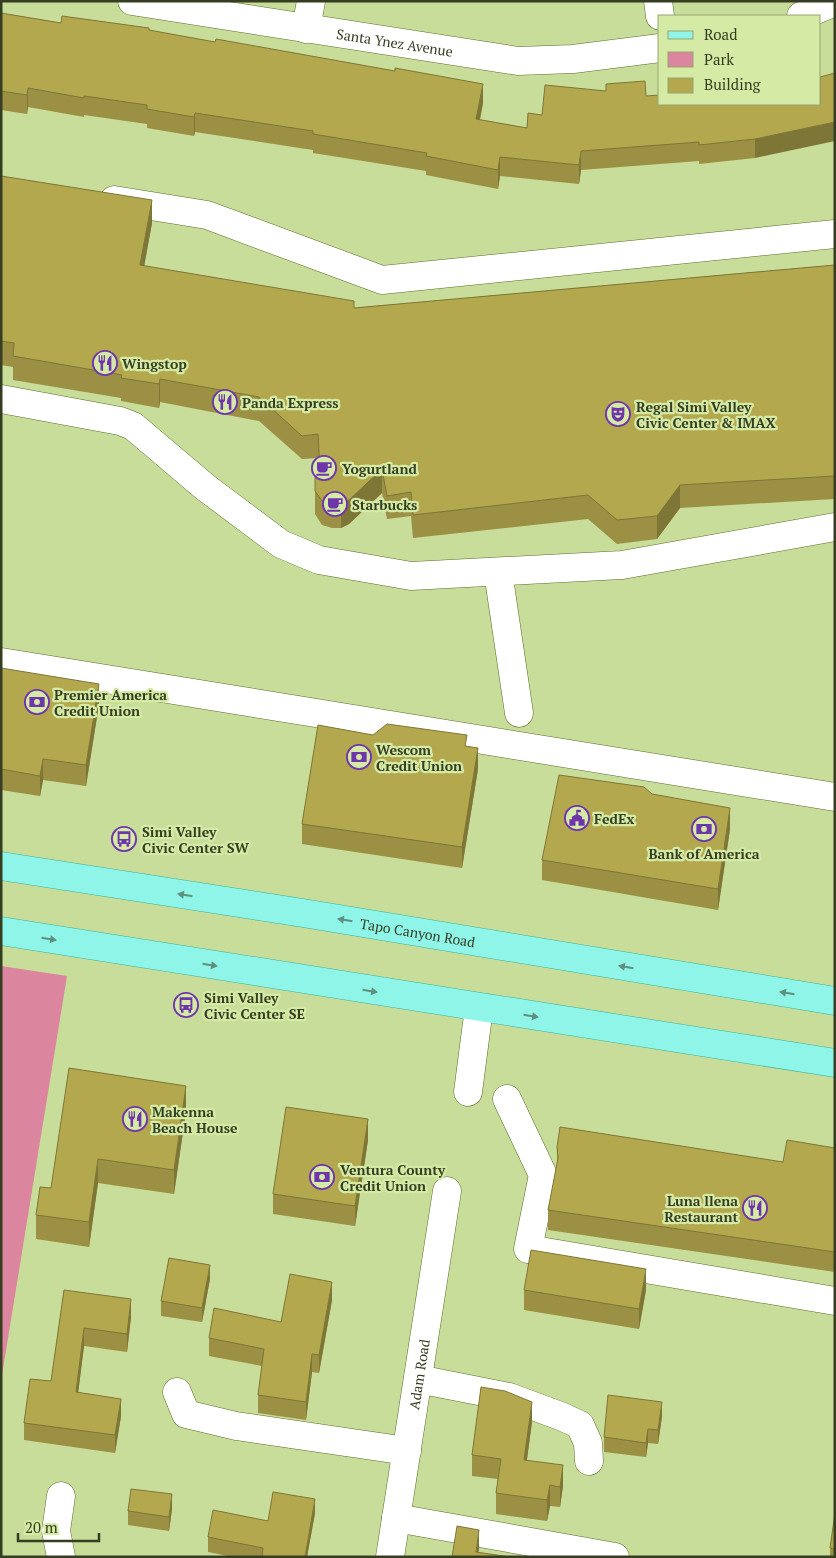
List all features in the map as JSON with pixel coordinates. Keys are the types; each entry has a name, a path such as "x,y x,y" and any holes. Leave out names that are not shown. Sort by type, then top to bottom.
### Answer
{"main road":[{"name":"Tapo Canyon Road","path":"1,866 303,913 835,1001"},
{"path":"1,931 835,1063"}],"street":[{"name":"Santa Ynez Avenue","path":"132,1 518,60 572,59 658,48"},
{"path":"306,29 311,1"},
{"path":"658,1 660,15"},
{"path":"803,15 835,2"},
{"path":"89,196 207,215 382,280 835,234"},
{"path":"1,399 120,421 133,426 205,487 281,544 320,560 411,576 622,565 835,527"},
{"path":"498,572 519,713"},
{"path":"1,662 835,797"},
{"path":"468,1092 479,1008"},
{"path":"507,1099 543,1175 528,1249 835,1301"},
{"name":"Adam Road","path":"390,1557 447,1191"},
{"path":"418,1379 509,1397 563,1416 580,1425 588,1443 589,1461"},
{"path":"177,1392 186,1414 236,1426 407,1452"},
{"path":"61,1496 56,1532 61,1557"},
{"path":"396,1518 615,1557"}],"green space":[{"path":"1,966 67,976 1,1381"}],"building":[{"path":"1,13 61,23 62,16 149,28 149,30 215,42 216,39 395,71 395,68 483,84 476,119 527,128 528,113 542,115 545,85 606,91 606,84 645,81 646,96 658,95 658,105 821,105 821,77 835,73 835,122 755,139 699,145 699,142 581,151 579,165 500,157 498,170 426,156 427,153 313,134 313,131 195,113 194,117 147,109 147,105 84,96 84,98 28,88 27,95 1,91"},
{"path":"1,176 152,200 140,265 354,301 354,308 835,265 835,476 680,485 657,516 617,520 588,495 413,515 411,492 387,496 382,469 349,500 341,505 332,505 322,501 315,491 315,478 320,467 318,434 302,436 259,397 160,379 159,384 121,378 122,375 13,356 14,343 1,341"},
{"path":"1,668 99,684 86,765 43,759 40,776 1,769"},
{"path":"387,724 467,735 465,746 478,748 462,847 302,824 318,725 373,735"},
{"path":"559,775 644,787 652,794 730,808 718,889 542,860"},
{"path":"69,1068 186,1086 174,1170 98,1159 89,1222 36,1215 40,1187 51,1188"},
{"path":"286,1107 368,1119 355,1206 273,1194"},
{"path":"560,1127 783,1162 787,1140 835,1148 835,1252 548,1210 558,1158 557,1147"},
{"path":"531,1250 646,1269 639,1309 524,1290"},
{"path":"169,1258 210,1265 202,1308 161,1301"},
{"path":"290,1274 332,1282 319,1355 312,1354 306,1402 258,1395 264,1349 209,1338 214,1308 281,1322"},
{"path":"64,1290 131,1299 127,1334 84,1328 76,1392 121,1399 115,1435 24,1423 30,1379 51,1381"},
{"path":"481,1387 505,1391 532,1402 524,1460 563,1465 560,1487 550,1485 547,1500 496,1493 501,1459 472,1455"},
{"path":"608,1395 662,1402 658,1430 648,1429 646,1443 604,1437"},
{"path":"131,1489 172,1494 169,1517 128,1511"},
{"path":"273,1492 315,1499 305,1557 262,1557 263,1548 208,1537 213,1510 268,1521"},
{"path":"835,1513 835,1549 830,1548"},
{"path":"457,1526 479,1530 476,1552 510,1557 452,1557"}],"place":[{"name":"Wingstop","path":"105,363"},
{"name":"Panda Express","path":"225,402"},
{"name":"Regal Simi Valley Civic Center & IMAX","path":"618,414"},
{"name":"Yogurtland","path":"324,468"},
{"name":"Starbucks","path":"335,504"},
{"name":"Premier America Credit Union","path":"37,702"},
{"name":"Wescom Credit Union","path":"359,757"},
{"name":"FedEx","path":"577,818"},
{"name":"Bank of America","path":"704,829"},
{"name":"Simi Valley Civic Center SW","path":"124,839"},
{"name":"Simi Valley Civic Center SE","path":"186,1005"},
{"name":"Makenna Beach House","path":"135,1119"},
{"name":"Ventura County Credit Union","path":"322,1177"},
{"name":"Luna llena Restaurant","path":"755,1208"}]}
